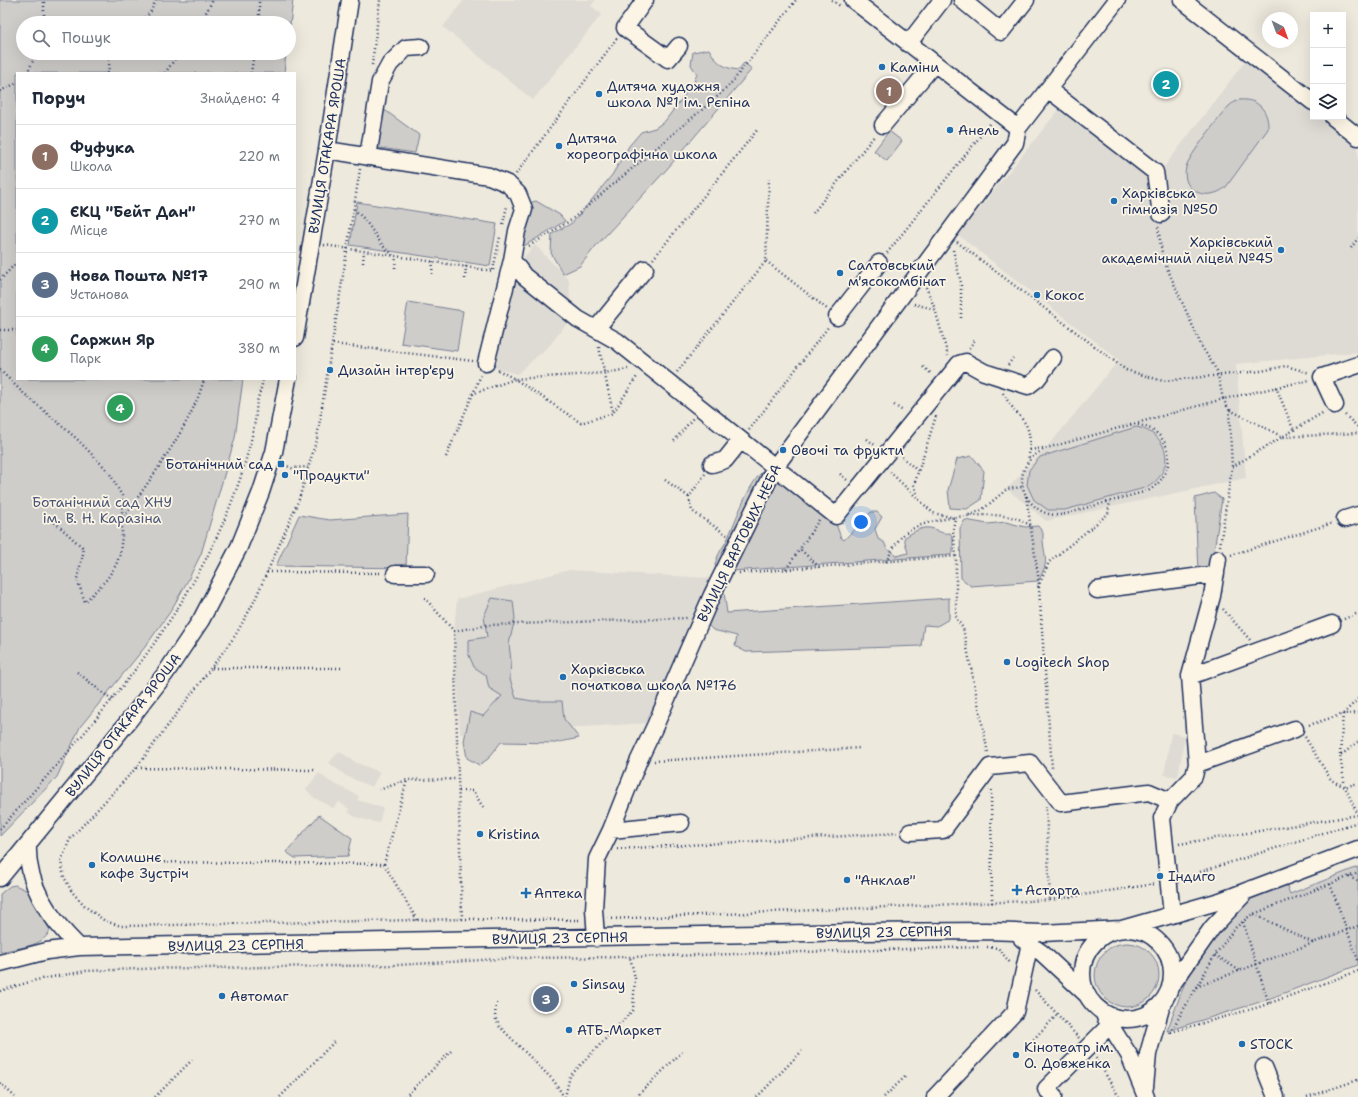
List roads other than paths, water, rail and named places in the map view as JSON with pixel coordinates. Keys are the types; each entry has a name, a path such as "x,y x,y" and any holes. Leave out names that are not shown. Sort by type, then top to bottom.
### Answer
{"street":[{"name":"ВУЛИЦЯ ОТАКАРА ЯРОША","path":"296,332 312,244 350,0"},
{"path":"645,0 624,28 668,59 679,46"},
{"path":"853,0 1018,128"},
{"path":"908,44 942,0"},
{"path":"962,0 1001,32 1026,0"},
{"name":"ВУЛИЦЯ ВАРТОВИХ НЕБА","path":"596,938 595,920 597,859 611,830 638,762 712,595 775,467 1015,143 1018,128 1118,0"},
{"path":"1182,0 1310,100"},
{"path":"365,156 380,82 390,64 406,48 421,47"},
{"path":"883,125 934,64"},
{"path":"1048,89 1155,172 1159,217"},
{"path":"1338,120 1357,133"},
{"path":"327,150 489,176 508,184 518,194 524,209 517,232 512,260 486,363"},
{"path":"512,260 524,276 578,319 617,341 645,365 836,516 959,364 966,362 996,376 1028,386 1037,379 1053,358"},
{"path":"837,317 879,263"},
{"path":"596,329 645,269"},
{"path":"1335,405 1322,377 1358,365"},
{"name":"ВУЛИЦЯ ОТАКАРА ЯРОША","path":"0,878 28,846 161,680 201,620 240,547 261,492 274,452 288,380"},
{"path":"712,464 725,460 741,440"},
{"path":"1097,590 1217,567 1212,596 1190,676 1197,764 1194,776 1170,800 1162,818 1172,915"},
{"path":"395,574 426,574"},
{"path":"1190,676 1332,624"},
{"path":"1197,764 1297,729"},
{"path":"910,832 943,830 990,767 1030,764 1060,803 1149,792 1170,800"},
{"path":"611,830 681,823"},
{"path":"28,846 29,868 37,891 55,921 79,947"},
{"name":"ВУЛИЦЯ 23 СЕРПНЯ","path":"1247,892 1212,928 1166,994 1144,1015 1130,1019 1114,1017 1100,1010 1088,997 1082,978 1085,959 1096,942 1108,934 1199,908 1247,892 1358,849"},
{"name":"ВУЛИЦЯ 23 СЕРПНЯ","path":"0,963 47,951 79,947 857,932 986,931 1008,933 1122,929 1142,931 1151,936 1162,946 1169,958 1172,968 1166,994 1148,1054 1145,1074 1146,1097"},
{"path":"1008,933 1030,943 1064,973 1088,997"},
{"path":"935,1097 1015,1012 1030,943"},
{"path":"1100,1010 1129,1055 1146,1097"},
{"path":"1052,1097 1054,1096 1046,1089 1110,1025"},
{"path":"1264,1067 1276,1097"}],"place":[{"name":"Каміни","path":"882,67"},
{"name":"ЄКЦ \"Бейт Дан\"","path":"1166,84"},
{"name":"Фуфука","path":"889,91"},
{"name":"Дитяча художня школа №1 ім. Рєпіна","path":"599,94"},
{"name":"Анель","path":"950,130"},
{"name":"Дитяча хореографічна школа","path":"559,146"},
{"name":"Харківська гімназія №50","path":"1114,201"},
{"name":"Харківський академічний ліцей №45","path":"1281,250"},
{"name":"Салтовський м'ясокомбінат","path":"840,273"},
{"name":"Кокос","path":"1037,295"},
{"name":"Дизайн інтер'єру","path":"330,370"},
{"name":"Саржин Яр","path":"120,408"},
{"name":"Овочі та фрукти","path":"783,450"},
{"name":"Ботанічний сад","path":"281,464"},
{"name":"\"Продукти\"","path":"285,475"},
{"name":"Logitech Shop","path":"1007,662"},
{"name":"Харківська початкова школа №176","path":"563,677"},
{"name":"Kristina","path":"480,834"},
{"name":"Колишнє кафе Зустріч","path":"92,865"},
{"name":"Індиго","path":"1160,876"},
{"name":"\"Анклав\"","path":"847,880"},
{"name":"Астарта","path":"1017,890"},
{"name":"Аптека","path":"526,893"},
{"name":"Sinsay","path":"574,984"},
{"name":"Автомаг","path":"222,996"},
{"name":"Нова Пошта №17","path":"546,999"},
{"name":"АТБ-Маркет","path":"569,1030"},
{"name":"STOCK","path":"1242,1044"},
{"name":"Кінотеатр ім. О. Довженка","path":"1016,1055"}],"park label":[{"name":"Ботанічний сад ХНУ ім. В. Н. Каразіна","path":"102,510"}]}
